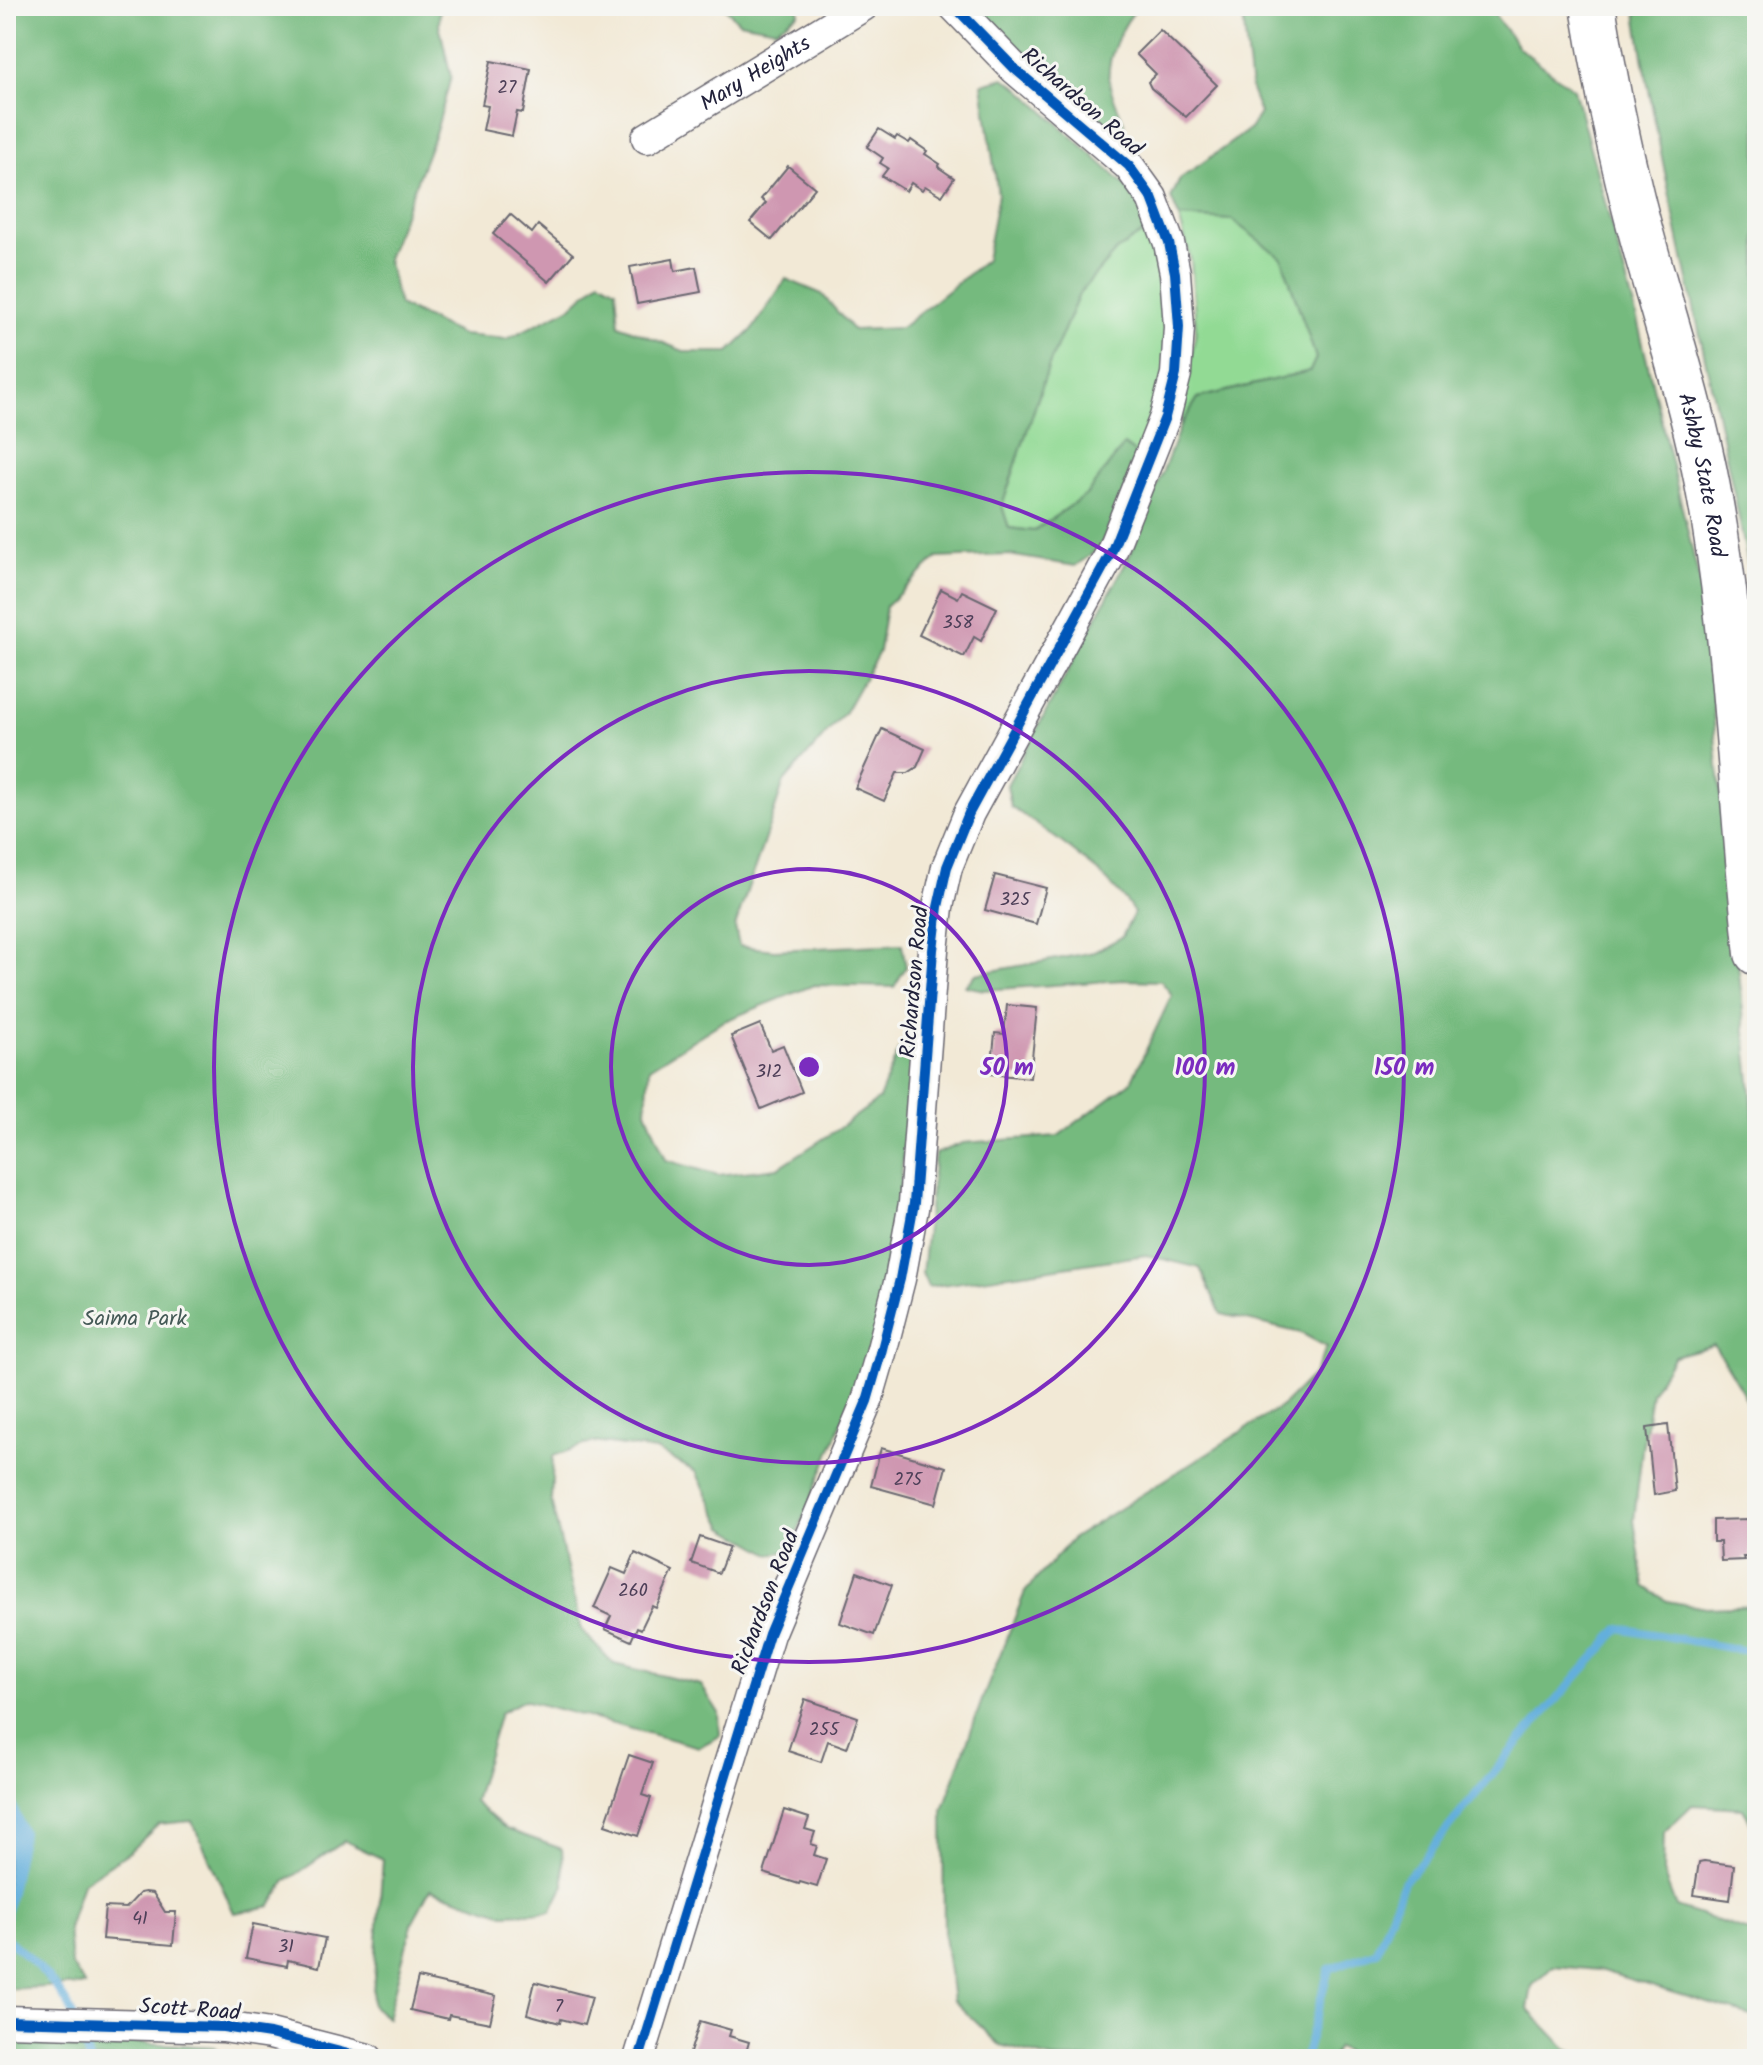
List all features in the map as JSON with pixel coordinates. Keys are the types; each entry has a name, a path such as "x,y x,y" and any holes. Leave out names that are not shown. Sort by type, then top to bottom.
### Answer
{"main road":[{"name":"Ashby State Road","path":"1593,6 1626,176 1684,386 1710,500 1727,630 1757,953"}],"street":[{"name":"Mary Heights","path":"647,138 863,6"},
{"name":"Richardson Road","path":"639,2059 769,1634 859,1421 881,1353 903,1266 914,1203 933,950 947,867 969,813 1111,553 1165,417 1176,374 1179,327 1175,273 1169,243 1152,198 1129,166 1015,69 954,6"},
{"name":"Scott Road","path":"6,2021 223,2027 270,2034 368,2059"}],"green space":[{"name":"Saima Park","path":"6,6 440,6 439,24 451,77 437,128 387,259 399,305 462,335 507,339 571,307 600,280 616,289 619,325 686,352 729,352 752,330 786,279 822,294 853,330 901,328 986,260 998,194 982,84 1004,78 1018,87 1137,196 1146,231 1117,250 1080,292 1049,365 1002,506 1009,528 1034,531 1086,495 1124,445 1140,457 1099,549 1075,566 1009,555 937,558 886,606 879,652 845,712 784,782 735,927 739,946 774,950 902,944 906,967 894,987 814,985 722,1022 649,1068 646,1111 666,1160 718,1175 778,1168 879,1099 899,1049 911,1048 913,1066 899,1195 878,1332 790,1551 771,1554 724,1527 696,1472 656,1450 593,1442 553,1456 551,1501 582,1631 614,1664 701,1685 719,1713 720,1736 699,1747 524,1700 500,1713 474,1802 506,1829 562,1849 564,1885 551,1912 504,1914 430,1889 413,1921 387,2018 372,2005 383,1859 345,1841 285,1882 271,1906 234,1913 192,1821 159,1824 129,1852 82,1883 68,1928 71,1965 85,1985 6,1989 6,1916 23,1833 6,1787"},
{"path":"723,6 798,6 799,13 776,29 739,22"},
{"path":"975,6 1139,6 1117,41 1109,72 1111,89 1125,126 1126,142 1115,139 1011,53"},
{"path":"1242,6 1492,6 1492,11 1519,48 1574,89 1636,315 1707,612 1715,736 1757,1150 1757,1432 1743,1393 1714,1345 1674,1356 1651,1393 1634,1520 1644,1586 1667,1601 1706,1608 1757,1606 1757,1836 1743,1808 1692,1805 1664,1832 1663,1873 1676,1907 1757,1934 1757,2018 1599,1970 1553,1966 1532,1986 1528,2009 1566,2049 1586,2059 1364,2059 1337,2047 1330,2059 1053,2059 1000,2045 953,2000 944,1936 943,1810 1025,1592 1073,1538 1282,1406 1314,1374 1327,1347 1301,1333 1221,1314 1200,1268 1146,1255 928,1287 922,1273 935,1154 963,1143 1058,1136 1131,1082 1172,995 1161,981 1123,980 984,990 965,986 976,974 1094,952 1122,937 1134,913 1124,899 1078,856 1011,807 1007,785 1133,549 1180,427 1198,398 1310,371 1316,358 1282,258 1232,220 1179,217 1171,198 1180,179 1250,129 1260,113 1251,90"},
{"path":"1635,6 1757,6 1757,617 1728,464 1662,160"},
{"path":"1179,217 1232,219 1282,258 1316,358 1310,371 1198,398 1180,427 1196,330 1191,260"},
{"path":"1146,231 1161,252 1171,327 1165,387 1140,457 1124,446 1086,495 1034,531 1009,528 1002,506 1049,365 1080,291 1117,250"},
{"path":"6,2035 214,2047 227,2059 6,2059"}],"water":[{"path":"6,1787 23,1833 6,1916"}],"building":[{"path":"1160,30 1217,85 1186,117 1151,88 1148,82 1156,74 1136,54"},
{"path":"491,61 531,69 523,113 517,112 512,136 483,130 488,106 482,105"},
{"path":"879,129 895,139 897,136 909,143 911,140 954,178 942,196 925,186 922,190 911,183 906,191 882,176 888,168 880,163 883,158 867,147"},
{"path":"788,166 815,188 772,240 750,222 766,203 761,199"},
{"path":"510,214 532,233 538,225 573,254 549,282 493,234"},
{"path":"673,259 675,271 696,267 701,292 637,304 630,267"},
{"path":"941,589 958,598 962,591 997,608 981,641 974,637 964,657 919,635"},
{"path":"882,729 925,749 917,767 908,773 897,773 884,801 855,788"},
{"path":"995,875 1046,888 1036,924 985,910"},
{"path":"1007,1005 1037,1008 1030,1078 991,1074 995,1033 1004,1034"},
{"path":"760,1024 771,1050 783,1045 802,1092 761,1109 731,1036"},
{"path":"1668,1425 1675,1491 1654,1495 1647,1428"},
{"path":"881,1448 946,1467 936,1504 871,1486"},
{"path":"1750,1519 1751,1557 1721,1561 1720,1542 1713,1542 1713,1520"},
{"path":"700,1537 729,1547 719,1573 691,1563"},
{"path":"635,1553 673,1571 656,1608 652,1606 641,1629 637,1627 631,1641 605,1629 611,1616 594,1608 612,1568 626,1574"},
{"path":"857,1572 892,1585 874,1635 840,1623"},
{"path":"805,1699 858,1717 847,1748 828,1741 821,1762 788,1751"},
{"path":"629,1755 653,1763 642,1795 651,1798 638,1836 605,1825"},
{"path":"784,1810 809,1818 805,1829 815,1832 811,1844 817,1846 814,1855 826,1859 817,1887 764,1873"},
{"path":"1699,1862 1734,1865 1730,1900 1694,1895"},
{"path":"140,1893 153,1893 165,1912 176,1912 173,1945 102,1939 105,1907 126,1908"},
{"path":"253,1924 325,1938 319,1967 288,1960 287,1966 246,1958"},
{"path":"418,1978 496,1996 490,2023 449,2015 448,2019 410,2010"},
{"path":"535,1982 592,1997 584,2025 561,2019 560,2023 527,2014"},
{"path":"700,2021 731,2030 729,2036 749,2042 744,2059 688,2059"}],"waterway":[{"path":"1304,2059 1329,1969 1377,1951 1404,1882 1512,1750 1620,1628 1741,1650"},
{"path":"6,1787 23,1833 6,1916"},
{"path":"6,1938 52,1982 73,2015"},
{"path":"80,2031 89,2059"}],"cycle path":[{"path":"639,2059 769,1634 867,1401 881,1353 900,1279 914,1203 933,950 947,867 969,813 1111,553 1165,417 1176,374 1179,327 1175,273 1169,243 1152,198 1129,166 1015,69 954,6"},
{"path":"6,2021 223,2027 270,2034 368,2059"}]}
